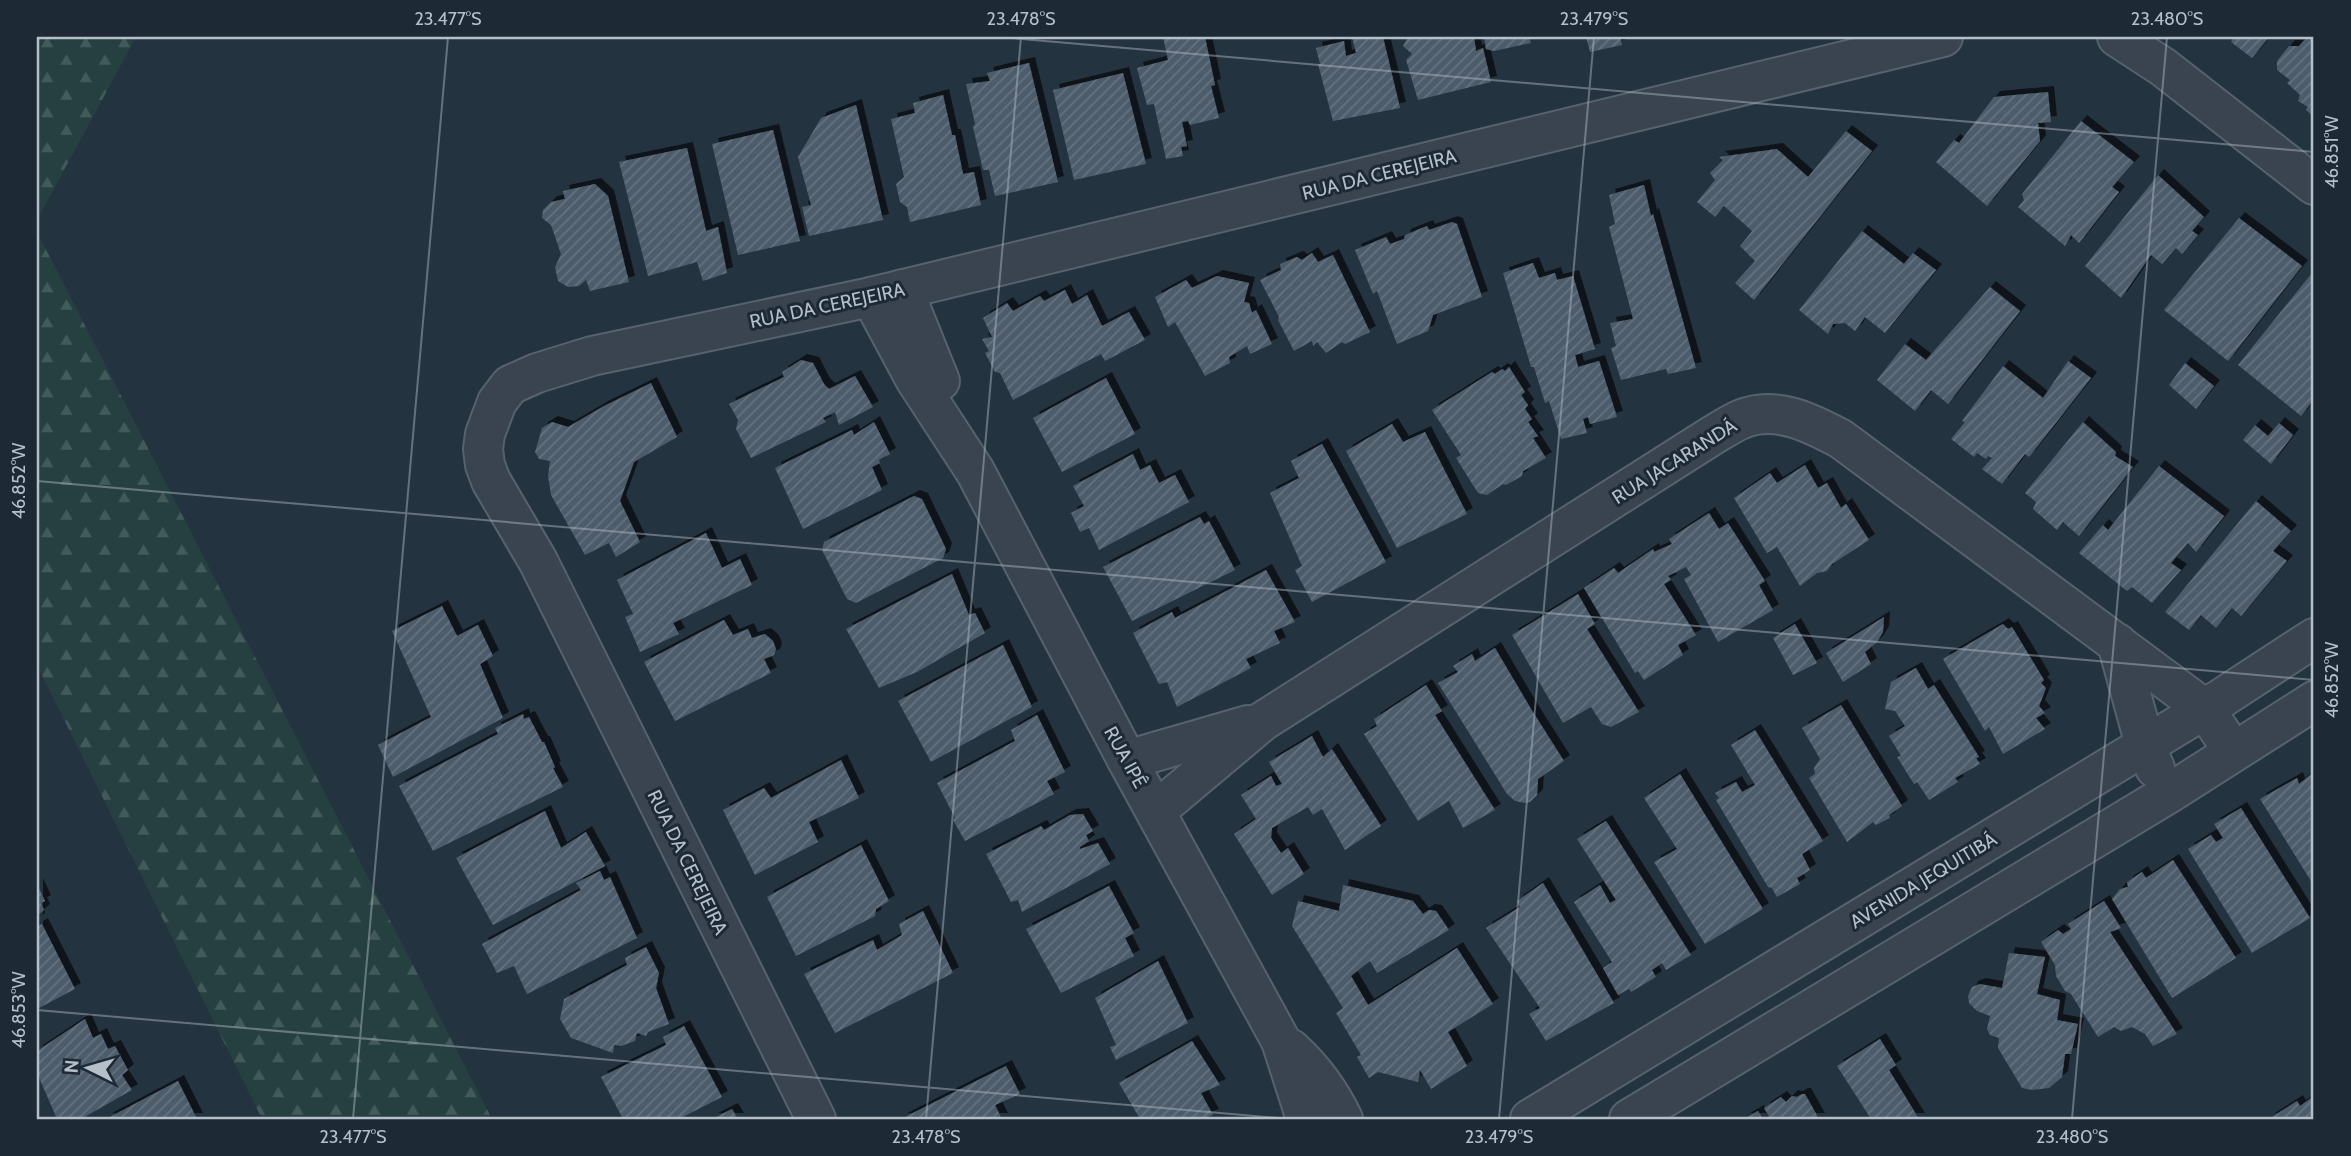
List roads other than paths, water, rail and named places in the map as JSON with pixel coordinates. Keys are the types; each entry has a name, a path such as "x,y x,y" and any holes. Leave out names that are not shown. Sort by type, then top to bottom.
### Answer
{"street":[{"name":"RUA DA CEREJEIRA","path":"816,1119 538,561 491,481 485,465 485,433 497,402 510,385 537,373 592,356 887,293 1943,37"},
{"path":"2117,37 2163,67 2314,185"},
{"name":"RUA IPÊ","path":"887,293 915,379 975,471 1127,760 1282,1041 1306,1119"},
{"name":"RUA JACARANDÁ","path":"1156,811 1263,721 1713,435 1742,418 1763,414 1812,423 1841,439 2205,709 2233,751"},
{"name":"AVENIDA JEQUITIBÁ","path":"1530,1119 2205,709 2314,638"},
{"path":"2117,643 2145,745 2168,794"},
{"path":"1629,1119 2168,794 2314,701"},
{"name":"RUA JACARANDÁ","path":"1127,760 1263,721"},
{"name":"RUA IPÊ","path":"1282,1041 1301,1058 1343,1119"}]}
